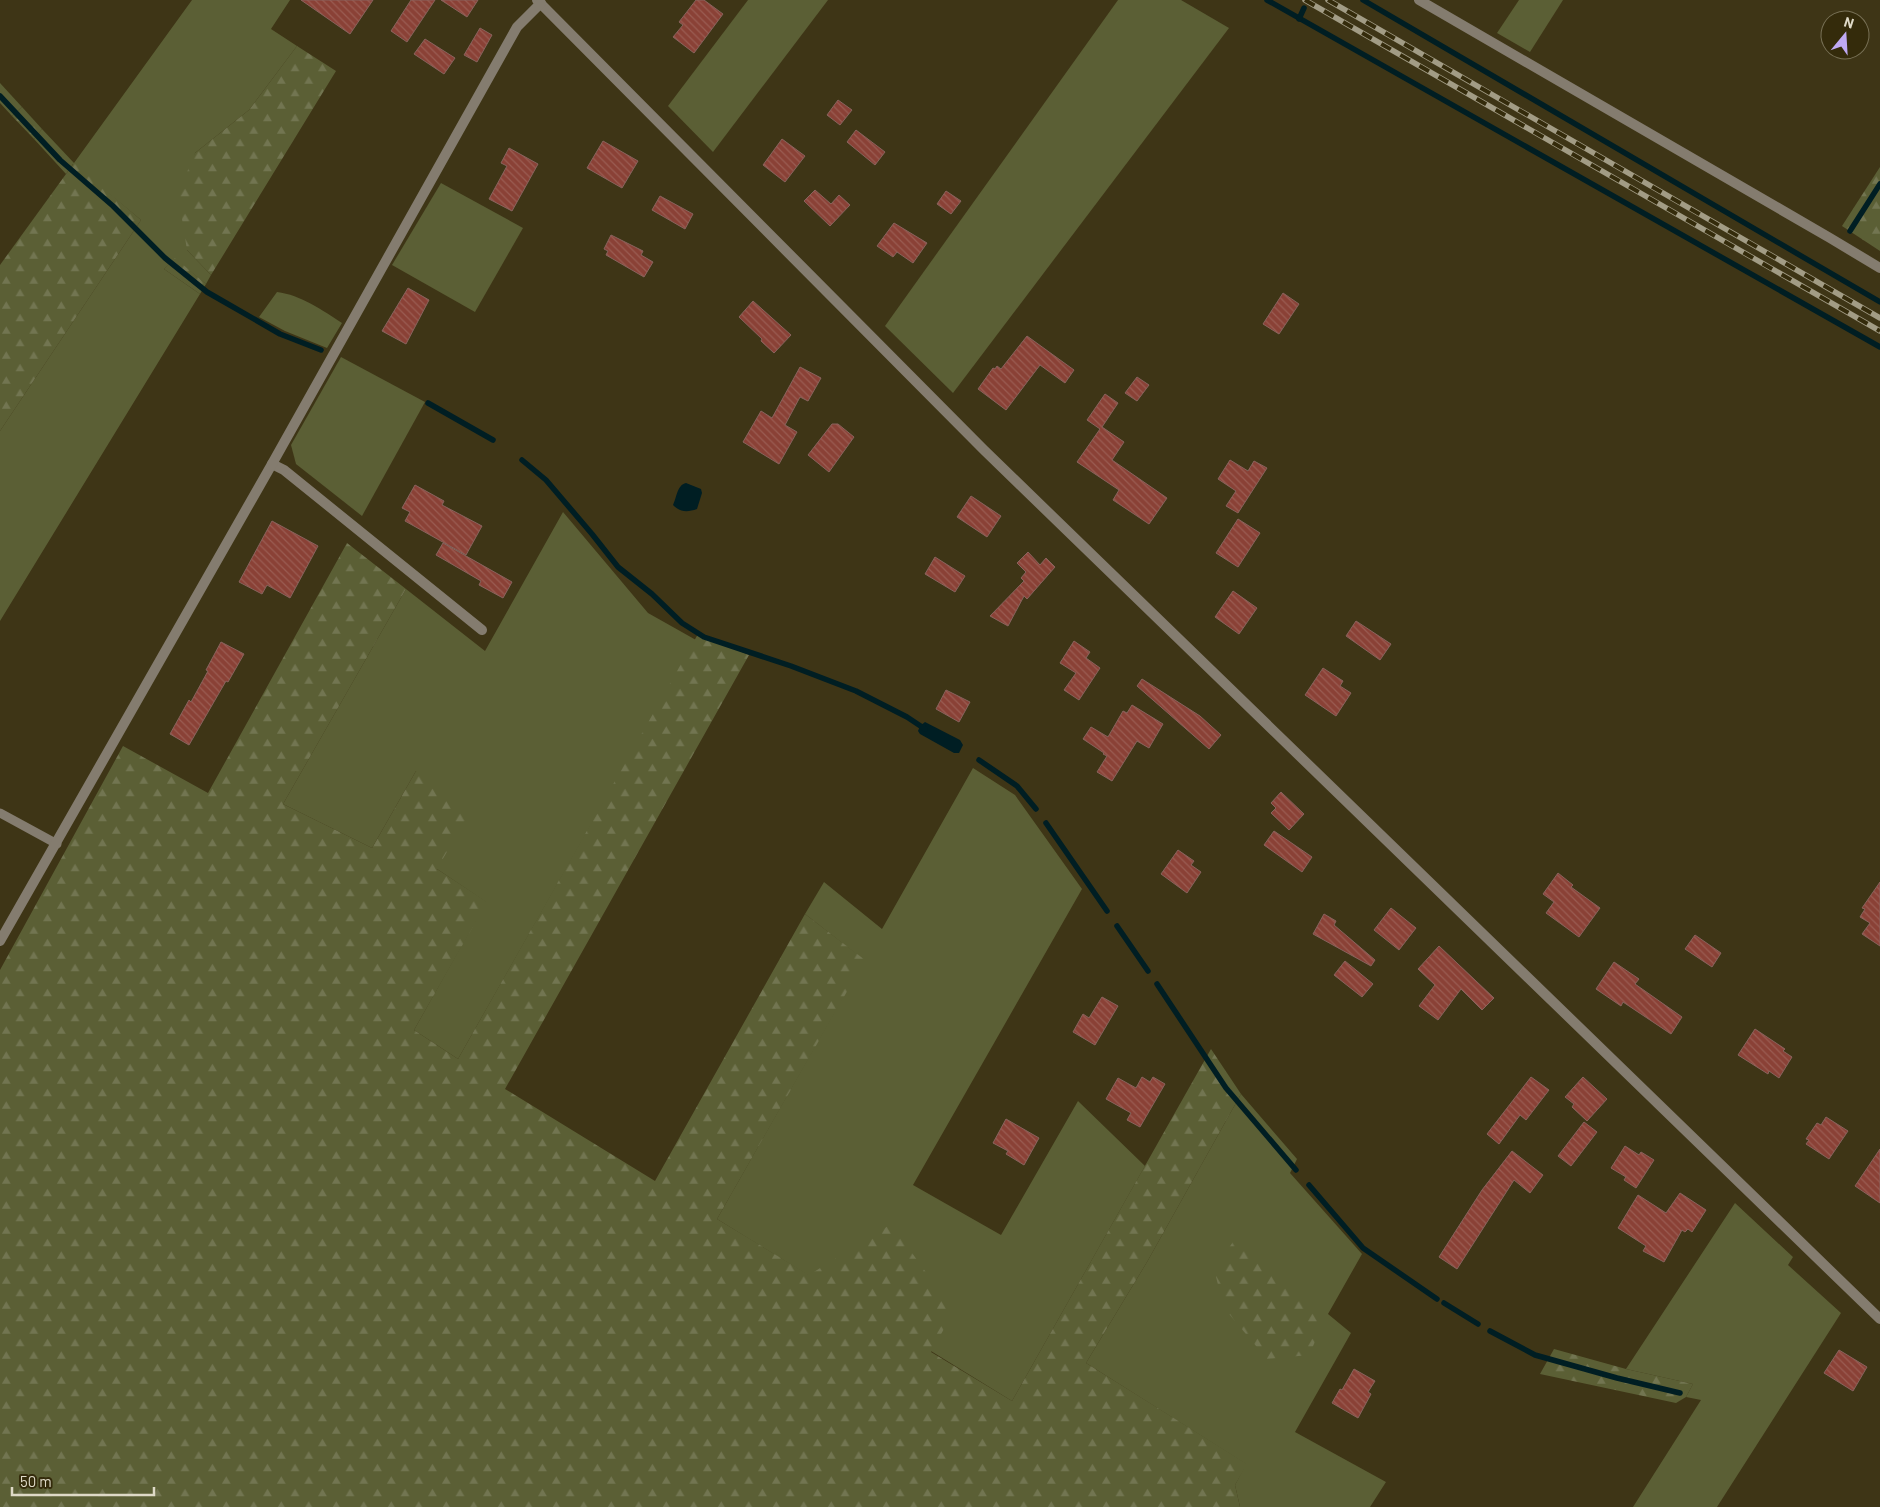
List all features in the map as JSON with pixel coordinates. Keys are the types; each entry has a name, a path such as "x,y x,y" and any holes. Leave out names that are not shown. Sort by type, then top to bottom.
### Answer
{"street":[{"path":"1419,0 1880,268"},
{"path":"0,941 272,464 517,27 539,2 984,450 1880,1319"},
{"path":"272,464 284,470 482,630"}],"lane":[{"path":"0,813 56,844"}],"green space":[{"path":"192,0 290,0 271,29 297,46 249,110 195,153 187,250 211,275 206,284 175,259 164,269 200,294 0,621 0,431 141,220 73,164 66,174 34,139 42,129 74,163"},
{"path":"748,0 828,0 713,152 668,106"},
{"path":"1118,0 1181,0 1229,28 953,393 885,326"},
{"path":"1519,0 1563,0 1530,52 1497,33"},
{"path":"297,46 336,71 211,275 187,250 178,194 195,153 249,110"},
{"path":"0,83 22,107 12,116 0,103"},
{"path":"22,107 42,129 34,139 12,116"},
{"path":"74,163 141,220 0,431 0,265"},
{"path":"1880,167 1880,251 1842,226"},
{"path":"441,183 523,228 475,312 392,265"},
{"path":"175,258 206,284 200,294 164,269"},
{"path":"277,292 303,300 342,323 327,348 285,331 259,317"},
{"path":"341,357 425,402 362,516 296,464 291,445"},
{"path":"563,512 648,613 696,640 458,1059 414,1030 486,902 437,869 416,771 372,848 283,804 406,589 485,651"},
{"path":"347,543 406,589 283,804 372,848 416,771 470,812 437,869 487,902 414,1030 458,1059 698,634 749,655 505,1089 655,1181 805,914 865,960 717,1219 809,1275 891,1224 954,1311 931,1352 1012,1401 1211,1049 1241,1094 1147,1262 1086,1363 1247,1464 1235,1485 1240,1507 0,1507 0,970 123,746 208,793"},
{"path":"973,768 1015,795 1082,889 913,1185 1001,1235 1078,1101 1145,1166 1012,1401 717,1219 864,960 805,914 824,882 882,929"},
{"path":"1241,1094 1297,1159 1290,1173 1362,1254 1328,1314 1351,1333 1295,1432 1386,1482 1370,1507 1240,1507 1235,1485 1246,1464 1086,1363 1147,1262"},
{"path":"1735,1203 1793,1257 1788,1265 1841,1313 1717,1507 1633,1507 1701,1400 1686,1397 1693,1384 1626,1369"},
{"path":"1233,1242 1327,1315 1309,1355 1267,1359 1224,1308 1214,1269"},
{"path":"1554,1349 1626,1369 1693,1384 1686,1397 1676,1403 1540,1374"}],"water":[{"path":"686,483 701,489 702,493 697,509 691,511 679,509 673,505 679,489"},
{"path":"925,722 960,740 963,745 959,753 954,753 920,734 918,731 920,726"}],"building":[{"path":"301,0 373,0 350,34"},
{"path":"411,0 435,0 407,42 391,31"},
{"path":"441,0 478,0 467,17"},
{"path":"696,0 704,0 723,14 694,53 673,37 683,25 679,22"},
{"path":"480,28 492,35 477,62 464,55"},
{"path":"425,39 455,58 444,74 414,54"},
{"path":"838,100 852,110 840,125 827,115"},
{"path":"856,130 885,152 875,165 847,142"},
{"path":"782,139 805,156 785,182 763,165"},
{"path":"603,141 638,161 622,188 587,168"},
{"path":"509,148 538,164 512,211 489,199 507,166 501,163"},
{"path":"815,190 831,204 839,195 850,205 830,226 804,201"},
{"path":"946,191 961,201 951,214 937,204"},
{"path":"660,196 693,214 685,229 652,210"},
{"path":"894,223 927,243 913,263 897,252 893,257 877,246"},
{"path":"611,235 643,251 641,255 653,262 644,277 606,255 608,251 604,249"},
{"path":"408,288 429,300 406,344 382,331"},
{"path":"1283,293 1299,304 1279,334 1263,324"},
{"path":"753,301 791,335 774,353 739,317"},
{"path":"1027,336 1074,370 1065,383 1040,365 1006,410 978,389 993,368 995,369 997,366 1001,369"},
{"path":"800,367 821,378 808,401 800,397 785,425 797,432 779,464 743,442 761,411 772,418"},
{"path":"1137,377 1149,385 1137,401 1125,393"},
{"path":"1105,394 1118,403 1102,427 1124,442 1112,460 1167,498 1149,524 1113,500 1119,490 1077,462 1100,429 1087,420"},
{"path":"832,424 838,424 854,437 829,472 808,455"},
{"path":"1230,460 1248,471 1254,461 1267,468 1238,513 1226,506 1236,491 1218,479"},
{"path":"415,485 444,501 442,505 482,526 466,555 405,521 410,512 402,508"},
{"path":"971,496 1001,516 987,537 957,517"},
{"path":"1238,519 1260,533 1238,567 1216,553"},
{"path":"272,521 318,546 290,598 267,585 262,594 239,582"},
{"path":"443,543 512,582 503,598 479,585 481,581 436,555"},
{"path":"1028,552 1040,565 1046,558 1055,567 1027,599 1024,596 1008,626 990,616 1024,581 1021,578 1026,572 1017,563"},
{"path":"935,557 965,576 955,592 925,574"},
{"path":"1233,591 1257,608 1239,634 1215,617"},
{"path":"1356,621 1391,644 1380,660 1346,636"},
{"path":"1074,641 1090,652 1086,658 1100,668 1079,700 1064,690 1076,673 1060,663"},
{"path":"221,642 244,654 189,745 170,734 189,700 191,702"},
{"path":"1323,668 1343,681 1340,686 1351,693 1336,716 1305,695"},
{"path":"1142,679 1200,716 1221,735 1209,749 1137,686"},
{"path":"946,690 970,702 959,722 936,709"},
{"path":"1132,705 1163,724 1149,748 1137,741 1112,781 1097,772 1107,756 1083,739 1091,727 1108,737 1123,711 1127,713"},
{"path":"1281,792 1304,814 1289,830 1271,813 1276,808 1271,803"},
{"path":"1274,831 1312,857 1302,872 1264,845"},
{"path":"1178,850 1194,861 1191,865 1201,872 1187,893 1161,874"},
{"path":"1558,873 1573,885 1571,887 1600,908 1579,937 1546,913 1554,902 1543,894"},
{"path":"1880,882 1880,946 1862,934 1870,923 1860,917 1865,909 1862,908"},
{"path":"1391,908 1416,928 1399,950 1374,930"},
{"path":"1324,914 1336,921 1334,925 1375,960 1371,966 1313,934"},
{"path":"1695,935 1721,953 1712,967 1685,949"},
{"path":"1439,946 1494,998 1482,1010 1461,989 1438,1020 1419,1006 1435,985 1418,969"},
{"path":"1345,961 1373,984 1362,997 1334,975"},
{"path":"1614,962 1639,979 1635,984 1682,1017 1671,1034 1623,1002 1621,1006 1596,989"},
{"path":"1102,997 1118,1006 1095,1045 1073,1032 1083,1014 1089,1018"},
{"path":"1755,1029 1785,1049 1783,1051 1792,1057 1779,1078 1769,1071 1768,1074 1738,1055"},
{"path":"1142,1077 1150,1082 1153,1077 1165,1084 1140,1127 1127,1120 1131,1113 1106,1099 1118,1078 1136,1088"},
{"path":"1531,1077 1549,1090 1526,1120 1520,1115 1499,1144 1487,1134"},
{"path":"1583,1077 1607,1099 1587,1121 1572,1107 1574,1104 1565,1097"},
{"path":"1826,1117 1848,1131 1829,1159 1806,1144 1809,1140 1806,1139 1817,1123 1821,1125"},
{"path":"1006,1119 1039,1138 1024,1165 1006,1154 1008,1151 993,1143"},
{"path":"1584,1122 1597,1132 1571,1166 1558,1156"},
{"path":"1625,1146 1639,1155 1641,1152 1654,1160 1636,1188 1624,1180 1626,1177 1611,1168"},
{"path":"1880,1149 1880,1203 1855,1186"},
{"path":"1512,1151 1543,1175 1530,1193 1514,1180 1457,1269 1439,1257 1482,1190"},
{"path":"1680,1193 1706,1210 1692,1232 1688,1229 1685,1232 1682,1230 1664,1262 1643,1251 1646,1246 1618,1228 1638,1195 1666,1213"},
{"path":"1839,1350 1867,1367 1853,1391 1824,1373"},
{"path":"1354,1369 1375,1381 1368,1392 1371,1394 1358,1418 1332,1403"}],"waterway":[{"path":"1267,0 1880,347"},
{"path":"1363,0 1880,302"},
{"path":"1299,19 1304,8"},
{"path":"0,96 60,160 113,206 165,258 207,292 280,334 321,350"},
{"path":"1850,231 1880,184"},
{"path":"428,403 493,440"},
{"path":"522,460 546,480 618,567 652,594 682,623 704,637 791,666 856,691 907,717 925,729"},
{"path":"979,760 1017,786 1036,809"},
{"path":"1046,823 1107,911"},
{"path":"1117,926 1148,971"},
{"path":"1157,984 1226,1088 1296,1170"},
{"path":"1309,1185 1363,1248 1437,1299"},
{"path":"1444,1303 1478,1324"},
{"path":"1490,1331 1535,1355 1680,1393"}],"railway":[{"path":"1305,0 1880,331"},
{"path":"1328,0 1880,318"}]}
